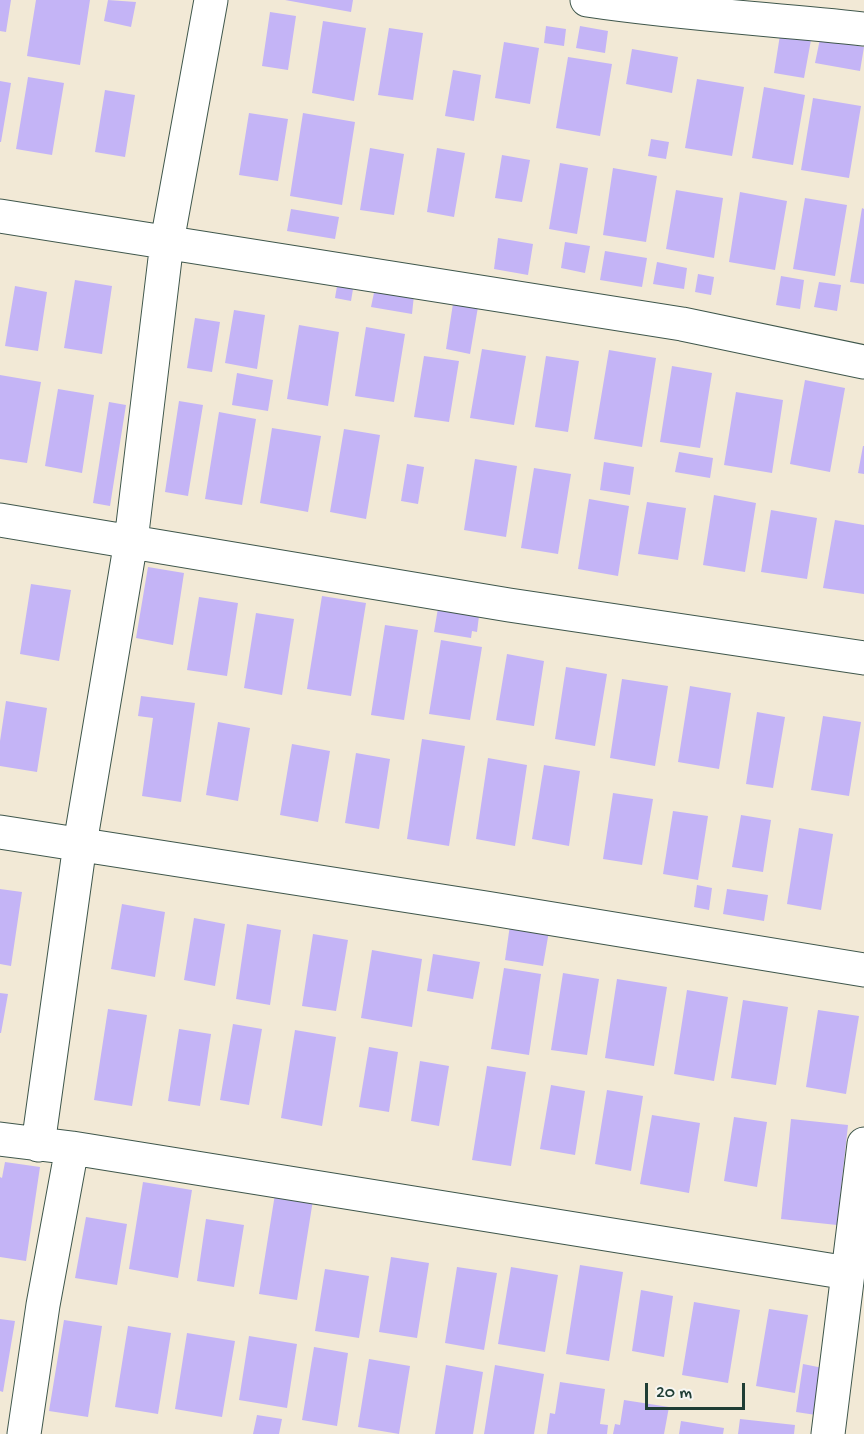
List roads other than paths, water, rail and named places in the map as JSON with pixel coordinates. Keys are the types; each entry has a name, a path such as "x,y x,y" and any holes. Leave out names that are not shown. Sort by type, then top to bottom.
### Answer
{"street":[{"path":"38,1145 80,844 131,541 167,242 211,0"},
{"path":"587,0 747,20 800,11 864,29"},
{"path":"0,216 682,324 864,362"},
{"path":"0,520 509,605 864,658"},
{"path":"0,832 864,970"},
{"path":"0,1139 72,1148 848,1273"},
{"path":"828,1434 864,1144"},
{"path":"24,1434 43,1305 72,1148"}]}
